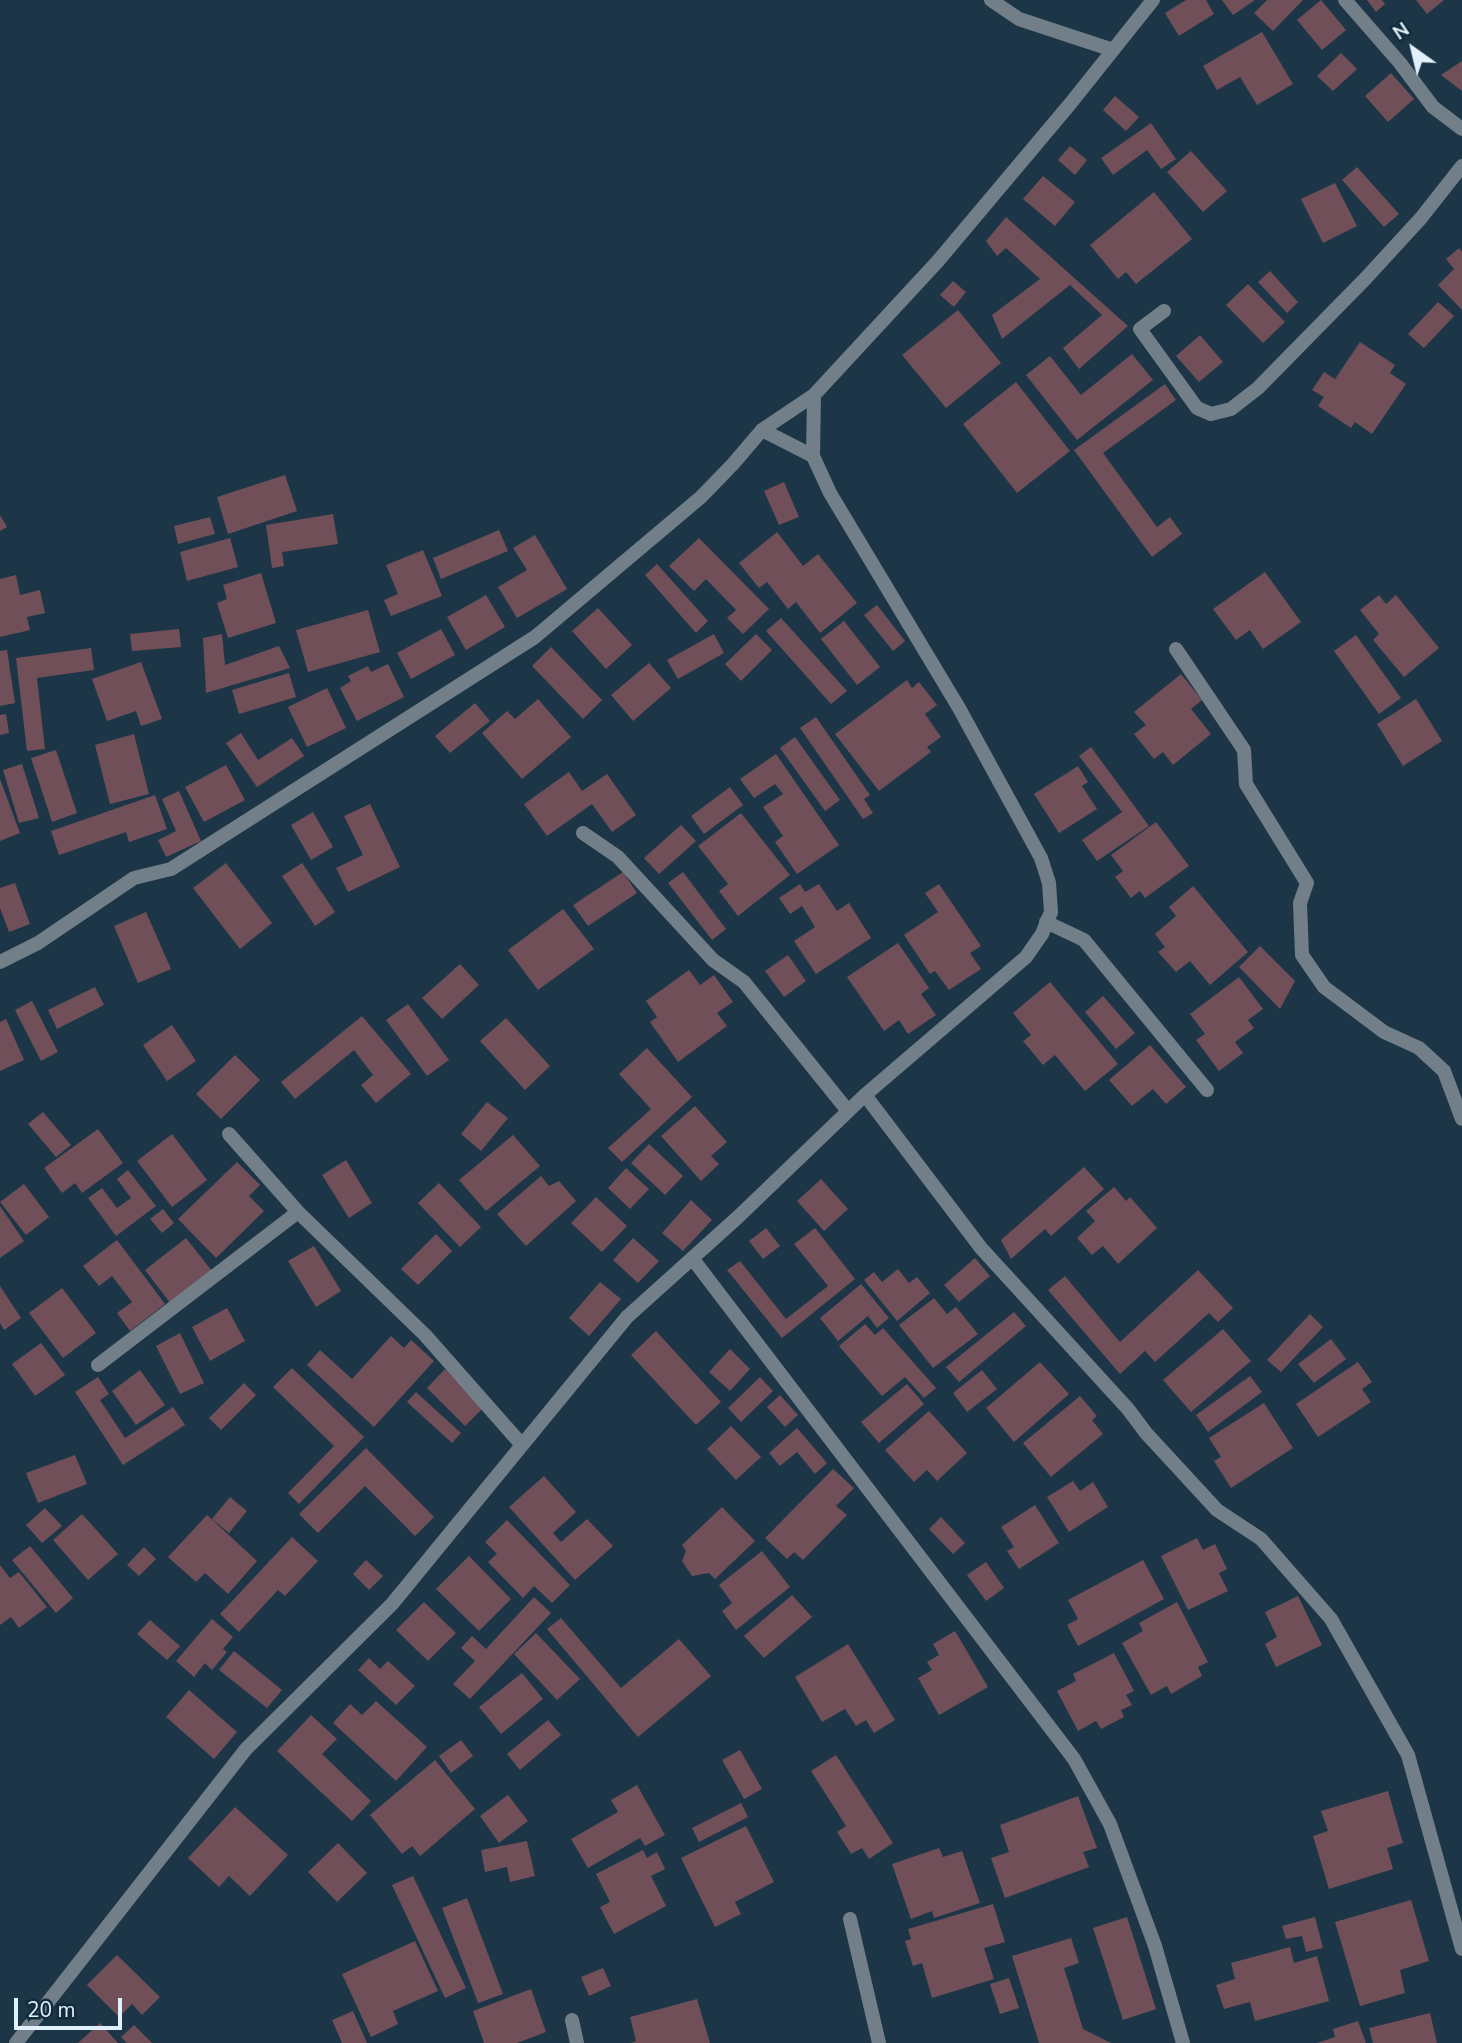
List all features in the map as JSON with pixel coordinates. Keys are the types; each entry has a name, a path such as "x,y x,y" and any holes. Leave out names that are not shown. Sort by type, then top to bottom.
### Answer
{"street":[{"path":"991,0 1019,19 1113,50"},
{"path":"0,962 38,943 134,877 171,869 535,637 701,497 762,430 814,395 937,261 1153,0"},
{"path":"1345,0 1400,63 1433,107 1462,129"},
{"path":"1164,311 1140,330 1197,408 1211,414 1231,409 1258,388 1366,278 1462,166"},
{"path":"16,2043 246,1749 393,1604 627,1317 738,1217 865,1095 1026,957 1051,912 1049,883 1041,858 959,708 866,555 813,456 814,395"},
{"path":"762,430 813,456"},
{"path":"1176,649 1244,750 1246,785 1307,883 1300,903 1302,955 1324,986 1384,1032 1419,1048 1444,1071 1462,1119"},
{"path":"583,834 618,857 713,960 744,982 848,1111"},
{"path":"1046,922 1084,940 1207,1090"},
{"path":"865,1095 981,1248 1217,1510 1261,1539 1331,1619 1408,1755 1462,1949"},
{"path":"229,1134 298,1212 425,1335 522,1445"},
{"path":"99,1365 298,1212"},
{"path":"691,1258 1074,1759 1110,1824 1155,1946 1183,2043"},
{"path":"850,1919 879,2043"},
{"path":"572,2020 577,2043"}],"building":[{"path":"1186,0 1206,0 1214,14 1179,36 1165,13"},
{"path":"1222,0 1255,0 1233,15"},
{"path":"1267,0 1303,0 1273,31 1254,13"},
{"path":"1321,0 1346,30 1322,50 1297,20"},
{"path":"1367,0 1382,0 1385,4 1376,12"},
{"path":"1416,0 1444,0 1427,14"},
{"path":"1262,32 1293,84 1257,105 1240,77 1217,90 1203,66"},
{"path":"1341,53 1357,69 1333,91 1317,76"},
{"path":"1462,61 1462,91 1441,75"},
{"path":"1391,73 1414,99 1388,122 1365,96"},
{"path":"1115,96 1139,117 1126,131 1103,110"},
{"path":"1151,123 1176,159 1161,169 1147,150 1113,175 1101,158"},
{"path":"1070,146 1087,160 1075,175 1058,160"},
{"path":"1191,151 1227,191 1203,212 1167,172"},
{"path":"1357,167 1399,214 1384,227 1342,180"},
{"path":"1043,176 1075,202 1055,226 1023,199"},
{"path":"1335,183 1357,226 1323,243 1301,199"},
{"path":"1154,192 1192,239 1136,284 1126,272 1118,279 1090,245"},
{"path":"1006,217 1128,326 1079,369 1063,348 1102,315 1070,285 1002,339 992,315 1040,279 1006,248 997,256 986,241"},
{"path":"1459,248 1462,252 1462,310 1438,285 1454,269 1446,259"},
{"path":"1270,271 1298,302 1287,313 1258,282"},
{"path":"953,281 966,292 954,307 940,295"},
{"path":"1248,284 1285,322 1263,343 1226,305"},
{"path":"1438,302 1454,316 1424,348 1408,334"},
{"path":"958,310 1001,363 946,408 902,355"},
{"path":"1200,335 1223,362 1199,382 1176,356"},
{"path":"1360,342 1395,365 1390,373 1406,384 1372,434 1355,422 1351,428 1318,406 1324,397 1312,390 1324,372 1335,379"},
{"path":"1132,354 1153,380 1077,440 1026,375 1050,356 1081,395"},
{"path":"1016,382 1070,451 1017,493 963,424"},
{"path":"1165,384 1176,400 1103,453 1157,527 1170,517 1182,534 1152,557 1074,450"},
{"path":"285,475 297,511 228,534 217,497"},
{"path":"784,482 799,517 779,525 764,491"},
{"path":"333,514 338,544 282,552 284,566 272,568 266,525"},
{"path":"0,515 7,527 0,531"},
{"path":"210,517 215,534 178,544 174,526"},
{"path":"499,530 508,551 441,579 433,558"},
{"path":"777,532 803,566 818,554 857,603 820,633 796,602 788,609 767,582 759,588 739,563"},
{"path":"535,535 567,589 517,618 498,587 527,570 513,548"},
{"path":"230,538 238,567 187,581 180,552"},
{"path":"699,538 769,609 743,634 727,618 736,610 706,579 694,591 669,566"},
{"path":"423,550 442,596 391,616 384,600 398,594 386,565"},
{"path":"657,564 708,621 696,633 645,575"},
{"path":"1265,572 1301,622 1263,649 1250,630 1236,640 1213,609"},
{"path":"261,573 276,623 228,638 217,603 227,599 223,585"},
{"path":"16,575 20,595 40,590 45,613 27,617 30,630 0,637 0,579"},
{"path":"486,595 505,627 466,650 447,617"},
{"path":"1379,595 1386,604 1396,595 1439,648 1404,677 1373,640 1379,634 1360,610"},
{"path":"877,605 905,641 893,651 864,615"},
{"path":"598,608 632,645 606,669 572,631"},
{"path":"368,610 380,652 308,672 296,630"},
{"path":"781,618 847,691 831,704 766,631"},
{"path":"844,621 880,667 857,685 821,639"},
{"path":"179,629 181,647 132,651 130,634"},
{"path":"441,629 455,655 411,679 397,653"},
{"path":"222,634 225,665 279,646 290,668 206,693 203,638"},
{"path":"714,634 724,653 678,679 667,660"},
{"path":"756,634 772,650 741,681 725,664"},
{"path":"1356,635 1401,698 1379,714 1334,651"},
{"path":"551,647 602,700 583,719 532,666"},
{"path":"91,648 94,670 37,678 45,749 27,751 16,658"},
{"path":"7,650 15,703 0,706 0,651"},
{"path":"141,662 162,719 141,726 136,711 107,721 92,679"},
{"path":"649,663 671,688 633,721 611,695"},
{"path":"388,664 404,697 357,721 340,688 351,681 348,676 368,666 371,672"},
{"path":"289,673 296,697 239,714 232,690"},
{"path":"1181,674 1202,700 1191,709 1211,734 1173,765 1163,752 1154,759 1134,734 1146,725 1134,712"},
{"path":"907,680 912,688 919,682 937,705 925,714 941,737 927,747 931,752 879,791 835,734"},
{"path":"327,688 346,728 307,747 288,707"},
{"path":"538,699 571,737 522,779 482,733 507,711 515,719"},
{"path":"1416,699 1442,741 1403,766 1377,724"},
{"path":"475,703 490,721 450,753 435,736"},
{"path":"6,714 9,733 0,735 0,715"},
{"path":"816,717 870,795 864,799 873,813 863,819 800,728"},
{"path":"241,733 258,760 292,738 304,756 257,787 226,743"},
{"path":"134,734 149,794 110,804 95,745"},
{"path":"795,737 840,800 825,811 780,748"},
{"path":"1091,747 1149,826 1097,861 1082,840 1122,812 1079,756"},
{"path":"56,750 77,813 52,822 31,758"},
{"path":"776,754 839,845 797,874 775,842 783,836 763,807 783,794 775,784 754,798 740,779"},
{"path":"22,764 39,818 19,823 3,770"},
{"path":"226,765 245,800 204,822 185,787"},
{"path":"1078,766 1088,782 1082,786 1097,809 1059,833 1034,794"},
{"path":"569,772 582,791 607,774 636,815 612,832 592,804 547,836 524,804"},
{"path":"0,779 20,833 0,841"},
{"path":"730,787 743,805 704,834 691,816"},
{"path":"179,791 201,841 166,857 158,840 176,831 162,799"},
{"path":"155,795 167,829 129,842 126,832 59,855 51,831"},
{"path":"370,804 400,867 348,892 336,868 363,855 344,816"},
{"path":"313,812 333,847 311,860 291,825"},
{"path":"741,813 790,875 738,916 719,891 728,884 698,846"},
{"path":"1156,822 1189,866 1145,898 1140,891 1131,898 1115,877 1123,871 1111,855"},
{"path":"681,825 696,841 659,874 644,858"},
{"path":"226,863 272,923 240,949 193,888"},
{"path":"302,863 335,912 315,926 282,876"},
{"path":"623,872 637,893 588,926 573,905"},
{"path":"683,872 726,929 712,940 668,883"},
{"path":"15,883 30,924 9,932 0,908 0,888"},
{"path":"800,884 805,892 819,884 837,911 849,903 871,938 816,974 794,941 815,927 802,906 790,914 779,898"},
{"path":"939,884 981,946 970,953 981,969 949,990 935,971 930,974 904,935 938,912 925,893"},
{"path":"1193,886 1248,952 1210,985 1190,961 1176,972 1158,952 1165,947 1155,934 1176,916 1169,907"},
{"path":"563,909 594,949 538,990 508,950"},
{"path":"146,912 171,969 138,983 114,926"},
{"path":"898,943 929,988 921,994 936,1015 908,1034 899,1020 884,1031 847,977"},
{"path":"1260,946 1295,981 1280,1009 1239,967"},
{"path":"788,955 806,981 784,997 765,971"},
{"path":"460,964 479,985 442,1019 422,998"},
{"path":"689,970 700,985 714,975 733,1002 717,1013 727,1026 678,1062 650,1022 657,1017 646,1001"},
{"path":"1239,977 1263,1009 1248,1020 1254,1028 1235,1042 1243,1053 1219,1071 1196,1040 1205,1034 1190,1014"},
{"path":"1050,982 1118,1064 1085,1091 1055,1055 1043,1065 1023,1041 1031,1035 1013,1013"},
{"path":"95,987 104,1005 57,1029 48,1010"},
{"path":"1103,996 1135,1033 1116,1049 1085,1012"},
{"path":"32,1001 58,1052 41,1061 15,1010"},
{"path":"408,1004 449,1060 427,1076 386,1020"},
{"path":"362,1016 411,1074 376,1103 361,1085 373,1075 354,1050 295,1099 281,1082"},
{"path":"506,1018 550,1066 525,1090 480,1041"},
{"path":"6,1019 24,1060 0,1071 0,1022"},
{"path":"172,1025 196,1061 167,1081 143,1045"},
{"path":"1150,1045 1186,1087 1166,1104 1153,1089 1132,1106 1109,1080"},
{"path":"647,1048 692,1097 622,1162 608,1148 651,1109 619,1074"},
{"path":"235,1055 260,1080 221,1119 196,1094"},
{"path":"487,1102 508,1118 481,1151 461,1134"},
{"path":"695,1106 727,1142 711,1156 719,1164 701,1181 661,1136"},
{"path":"43,1112 71,1145 56,1157 28,1124"},
{"path":"98,1129 123,1163 82,1193 75,1183 62,1193 44,1168"},
{"path":"172,1134 207,1180 172,1207 137,1161"},
{"path":"513,1135 540,1166 486,1211 459,1180"},
{"path":"649,1144 683,1176 665,1195 631,1163"},
{"path":"346,1160 372,1203 349,1218 322,1175"},
{"path":"237,1162 260,1185 249,1196 264,1211 216,1258 178,1219"},
{"path":"1084,1167 1104,1189 1051,1236 1045,1229 1011,1259 1001,1240"},
{"path":"626,1168 649,1189 630,1209 608,1188"},
{"path":"128,1170 156,1206 116,1236 88,1198 102,1188 117,1208 131,1198 117,1179"},
{"path":"541,1176 549,1186 559,1181 576,1201 526,1246 497,1214"},
{"path":"821,1179 848,1209 824,1231 797,1201"},
{"path":"439,1183 481,1227 460,1247 418,1203"},
{"path":"24,1184 49,1217 26,1235 0,1202"},
{"path":"1114,1187 1126,1201 1130,1197 1157,1228 1118,1264 1103,1246 1092,1255 1077,1238 1095,1221 1086,1211"},
{"path":"596,1197 627,1226 602,1252 571,1223"},
{"path":"691,1200 712,1220 683,1251 662,1233"},
{"path":"0,1206 24,1241 0,1258"},
{"path":"163,1209 174,1223 162,1233 150,1219"},
{"path":"766,1228 780,1246 763,1259 749,1241"},
{"path":"815,1228 855,1279 782,1338 727,1270 740,1261 786,1319 828,1286 794,1244"},
{"path":"436,1234 452,1251 418,1285 401,1269"},
{"path":"186,1238 212,1271 171,1304 145,1270"},
{"path":"633,1238 659,1261 638,1283 613,1260"},
{"path":"117,1240 165,1304 130,1331 117,1313 132,1302 112,1276 99,1286 83,1266"},
{"path":"314,1246 341,1291 316,1307 288,1261"},
{"path":"975,1258 990,1276 959,1302 944,1285"},
{"path":"898,1269 909,1283 917,1277 930,1293 897,1321 864,1280 874,1272 882,1282"},
{"path":"1198,1270 1233,1308 1218,1322 1209,1313 1155,1362 1145,1351 1120,1374 1048,1290 1065,1276 1120,1342"},
{"path":"600,1282 621,1299 589,1336 569,1318"},
{"path":"861,1284 889,1318 877,1328 868,1316 838,1341 820,1318"},
{"path":"0,1286 21,1318 4,1330 0,1323"},
{"path":"62,1288 96,1333 63,1358 29,1313"},
{"path":"934,1298 947,1314 956,1307 978,1334 933,1368 899,1325"},
{"path":"227,1308 245,1341 210,1361 192,1327"},
{"path":"1014,1312 1026,1326 959,1382 946,1367"},
{"path":"1310,1314 1323,1327 1281,1372 1267,1360"},
{"path":"865,1324 875,1335 883,1328 936,1388 924,1398 905,1377 882,1396 839,1346"},
{"path":"1223,1329 1251,1361 1191,1412 1163,1380"},
{"path":"656,1331 721,1402 696,1425 631,1355"},
{"path":"180,1333 204,1383 180,1394 156,1346"},
{"path":"391,1336 404,1348 411,1340 434,1361 374,1427 307,1365 320,1350 352,1379"},
{"path":"1331,1339 1346,1359 1314,1383 1298,1364"},
{"path":"41,1343 65,1375 35,1396 12,1364"},
{"path":"730,1349 750,1369 730,1391 709,1372"},
{"path":"1040,1362 1069,1394 1014,1442 986,1408"},
{"path":"1358,1362 1372,1382 1362,1389 1371,1402 1318,1437 1296,1404"},
{"path":"292,1368 364,1437 299,1504 288,1493 334,1446 273,1387"},
{"path":"445,1369 483,1408 465,1426 427,1388"},
{"path":"140,1370 165,1405 136,1425 112,1391"},
{"path":"982,1370 997,1389 967,1412 953,1393"},
{"path":"1250,1376 1262,1392 1208,1432 1196,1415"},
{"path":"98,1377 109,1394 100,1400 125,1438 173,1407 185,1425 123,1465 75,1392"},
{"path":"760,1377 773,1391 741,1422 728,1408"},
{"path":"244,1383 256,1395 221,1430 209,1418"},
{"path":"907,1384 924,1404 879,1443 861,1422"},
{"path":"416,1392 461,1433 452,1443 407,1402"},
{"path":"780,1395 798,1415 785,1427 767,1407"},
{"path":"1080,1396 1097,1416 1092,1420 1103,1434 1051,1477 1023,1443"},
{"path":"1264,1403 1293,1448 1231,1488 1214,1461 1221,1457 1209,1438"},
{"path":"929,1411 967,1453 937,1481 927,1470 914,1482 885,1450"},
{"path":"731,1426 761,1457 736,1480 707,1449"},
{"path":"797,1428 827,1463 815,1474 797,1452 780,1466 769,1453"},
{"path":"366,1448 434,1517 415,1536 365,1486 318,1533 299,1514"},
{"path":"75,1455 87,1484 38,1503 26,1473"},
{"path":"833,1469 854,1488 836,1506 847,1515 803,1560 794,1552 787,1559 765,1538"},
{"path":"544,1476 576,1512 553,1533 561,1542 587,1519 613,1546 575,1580 509,1507"},
{"path":"1073,1481 1080,1491 1093,1482 1108,1507 1069,1532 1047,1497"},
{"path":"230,1497 247,1511 229,1533 212,1519"},
{"path":"1035,1505 1059,1543 1019,1569 1007,1551 1014,1547 1001,1527"},
{"path":"722,1507 755,1541 715,1579 709,1573 692,1576 682,1561 686,1551 682,1545"},
{"path":"45,1508 62,1526 42,1543 26,1525"},
{"path":"82,1514 118,1554 88,1580 53,1540"},
{"path":"207,1515 257,1561 228,1594 205,1573 196,1582 168,1557"},
{"path":"941,1517 965,1543 953,1554 929,1529"},
{"path":"507,1520 570,1585 552,1603 534,1586 523,1598 488,1562 497,1554 485,1542"},
{"path":"292,1537 318,1561 285,1596 278,1590 239,1632 220,1614"},
{"path":"1197,1538 1203,1550 1215,1544 1227,1569 1219,1573 1228,1591 1188,1610 1161,1556"},
{"path":"30,1546 73,1598 56,1613 12,1560"},
{"path":"144,1547 156,1559 139,1576 127,1565"},
{"path":"762,1551 790,1587 736,1630 722,1611 732,1603 719,1585"},
{"path":"469,1556 511,1599 479,1631 436,1589"},
{"path":"366,1560 383,1576 369,1590 353,1574"},
{"path":"1143,1560 1164,1599 1078,1646 1067,1625 1078,1619 1068,1600"},
{"path":"986,1562 1004,1588 986,1601 967,1575"},
{"path":"0,1565 10,1578 19,1572 47,1607 19,1628 11,1617 0,1625"},
{"path":"792,1595 812,1617 764,1658 744,1636"},
{"path":"1298,1596 1322,1645 1276,1667 1265,1644 1277,1637 1265,1612"},
{"path":"534,1597 551,1613 470,1699 453,1684 475,1661 461,1648 472,1636 486,1649"},
{"path":"424,1602 456,1633 428,1661 396,1630"},
{"path":"1177,1602 1208,1662 1198,1667 1202,1676 1171,1694 1167,1686 1151,1695 1122,1643 1143,1631 1139,1623"},
{"path":"561,1618 621,1688 679,1639 711,1676 638,1737 547,1629"},
{"path":"212,1619 233,1637 223,1649 227,1652 212,1670 205,1663 194,1677 176,1661"},
{"path":"150,1620 180,1646 167,1660 137,1634"},
{"path":"955,1631 988,1687 939,1715 918,1678 932,1670 927,1662 939,1655 933,1644"},
{"path":"536,1633 580,1679 557,1700 514,1654"},
{"path":"848,1644 895,1720 874,1733 866,1720 856,1726 845,1709 822,1722 795,1677"},
{"path":"234,1651 282,1690 267,1708 219,1670"},
{"path":"1114,1653 1134,1691 1126,1695 1132,1705 1121,1710 1124,1717 1101,1729 1096,1721 1078,1731 1057,1691 1076,1681 1073,1674"},
{"path":"369,1658 380,1669 388,1661 415,1686 396,1705 358,1670"},
{"path":"522,1673 543,1699 501,1734 479,1707"},
{"path":"189,1690 237,1732 214,1759 166,1717"},
{"path":"376,1701 427,1747 396,1781 333,1723 350,1704 362,1715"},
{"path":"311,1715 337,1739 322,1754 371,1801 352,1821 277,1751"},
{"path":"548,1720 561,1735 520,1770 507,1754"},
{"path":"461,1740 473,1756 451,1773 439,1756"},
{"path":"740,1750 762,1789 744,1799 722,1760"},
{"path":"836,1755 893,1843 869,1859 862,1848 851,1854 837,1832 846,1826 811,1771"},
{"path":"435,1760 475,1809 420,1856 412,1846 402,1854 370,1815"},
{"path":"637,1785 665,1835 645,1846 640,1838 588,1868 571,1839 618,1812 611,1800"},
{"path":"1388,1791 1403,1843 1387,1848 1393,1869 1329,1889 1313,1836 1328,1831 1321,1811"},
{"path":"508,1795 528,1821 499,1843 480,1816"},
{"path":"1078,1796 1097,1848 1083,1852 1089,1867 1005,1898 991,1858 1009,1852 1000,1825"},
{"path":"741,1803 748,1817 699,1842 692,1828"},
{"path":"235,1807 288,1855 250,1896 229,1876 219,1887 188,1858"},
{"path":"746,1826 774,1882 735,1902 741,1914 715,1927 681,1858"},
{"path":"527,1841 535,1876 510,1882 507,1867 485,1872 481,1850"},
{"path":"338,1843 367,1873 337,1902 308,1872"},
{"path":"939,1848 943,1857 962,1851 980,1903 934,1918 932,1911 911,1919 892,1864"},
{"path":"643,1850 647,1858 657,1852 665,1869 651,1876 666,1906 614,1934 600,1907 610,1902 596,1874"},
{"path":"413,1876 466,1988 445,1998 392,1885"},
{"path":"467,1898 503,1994 478,2003 442,1908"},
{"path":"1411,1900 1429,1961 1400,1970 1405,1993 1360,2006 1335,1922"},
{"path":"993,1904 1005,1942 984,1948 994,1979 932,1998 922,1963 913,1966 905,1941 911,1939 908,1929"},
{"path":"1127,1917 1156,2009 1123,2020 1093,1928"},
{"path":"1315,1917 1323,1948 1306,1952 1302,1936 1286,1939 1282,1926"},
{"path":"1071,1938 1079,1963 1064,1968 1083,2029 1111,2043 1039,2043 1012,1956"},
{"path":"415,1941 438,1991 393,2011 398,2024 371,2037 342,1974"},
{"path":"1290,1947 1294,1963 1317,1956 1329,2001 1255,2021 1250,2002 1224,2009 1216,1985 1235,1979 1231,1963"},
{"path":"117,1955 160,1997 142,2015 132,2004 119,2017 87,1985"},
{"path":"603,1968 611,1986 589,1996 581,1977"},
{"path":"1009,1978 1019,2008 1000,2014 990,1984"},
{"path":"531,1989 546,2032 517,2043 484,2043 473,2011"},
{"path":"697,1999 710,2043 631,2043 636,2041 630,2017"},
{"path":"353,2011 367,2043 342,2043 332,2020"},
{"path":"1430,2013 1437,2043 1373,2043 1369,2028"},
{"path":"1358,2021 1366,2043 1317,2043 1335,2037 1333,2029"},
{"path":"100,2023 118,2043 78,2043"},
{"path":"134,2025 152,2043 127,2043 121,2037"}]}
